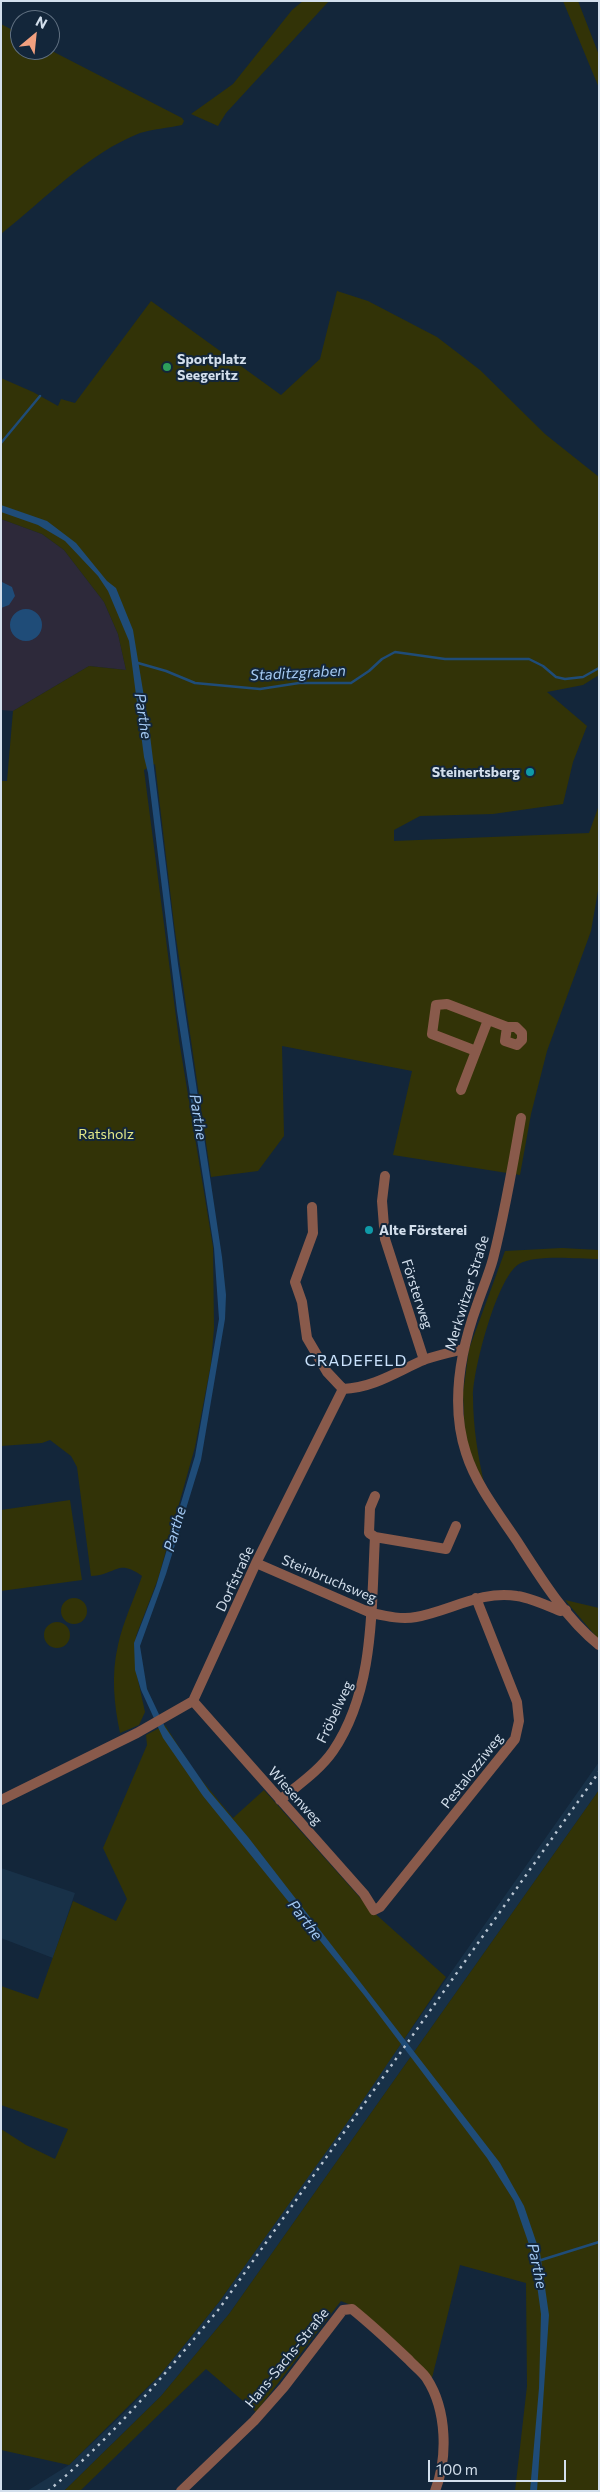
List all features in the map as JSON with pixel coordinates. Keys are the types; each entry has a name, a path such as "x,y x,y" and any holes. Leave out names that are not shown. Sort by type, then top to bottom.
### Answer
{"street":[{"path":"476,1051 432,1034 436,1005 447,1004 507,1027"},
{"path":"461,1090 488,1020"},
{"name":"Merkwitzer Straße","path":"521,1118 508,1203 492,1262 463,1349 458,1385 460,1427 466,1453 478,1482 566,1610 589,1638 599,1645"},
{"name":"Försterweg","path":"385,1176 382,1201 385,1239 424,1360"},
{"path":"312,1207 313,1232 295,1282 302,1302 307,1338 326,1372 343,1389 374,1384 424,1360 463,1349"},
{"name":"Dorfstraße","path":"193,1701 256,1564 343,1389"},
{"name":"Fröbelweg","path":"280,1800 327,1757 345,1728 364,1681 371,1613 375,1537 369,1533 370,1508 375,1496"},
{"path":"375,1537 446,1549 456,1526"},
{"name":"Steinbruchsweg","path":"256,1564 371,1613 391,1618 416,1618 476,1598 516,1596 560,1611 566,1610"},
{"name":"Pestalozziweg","path":"374,1910 380,1907 515,1739 519,1721 517,1702 476,1598"},
{"path":"1,1800 176,1712 193,1701"},
{"name":"Wiesenweg","path":"193,1701 364,1894 374,1910"},
{"name":"Hans-Sachs-Straße","path":"181,2491 254,2421 284,2387 343,2310 352,2309 380,2331 427,2379 442,2419 444,2438 440,2476 435,2491"}],"shaded area":[{"path":"1,519 42,534 64,550 104,602 118,634 126,670 89,666 13,711 1,710"},
{"path":"599,1762 599,1790 229,2314 161,2396 64,2491 27,2491 69,2465 128,2409 160,2375 219,2302"},
{"path":"1,1868 75,1893 53,1958 1,1938"}],"green space":[{"path":"303,1 329,1 226,113 218,126 191,114 233,84 292,10"},
{"path":"563,1 578,1 599,55 599,88"},
{"path":"1,24 10,29 10,60 60,60 60,55 182,118 184,121 182,125 140,133 102,153 67,178 1,234"},
{"name":"Ratsholz","path":"337,291 368,301 437,337 480,370 545,434 599,477 599,675 583,685 547,692 587,726 573,762 563,804 493,814 420,816 394,830 394,841 589,833 599,805 599,885 591,931 547,1051 531,1114 520,1175 393,1155 412,1071 282,1046 284,1136 258,1171 211,1177 174,924 155,764 144,770 179,1040 213,1247 214,1328 211,1364 195,1447 158,1579 136,1636 136,1671 145,1712 139,1725 120,1733 114,1689 116,1656 123,1628 142,1576 127,1568 122,1568 91,1576 77,1467 71,1456 50,1440 42,1443 1,1446 1,781 7,781 13,711 89,666 126,670 118,634 104,602 64,550 42,534 1,519 1,378 33,392 58,406 61,399 75,403 151,301 281,395 320,359"},
{"path":"562,1248 599,1250 599,1259 546,1258 519,1264 511,1272 503,1286 488,1325 477,1366 473,1396 476,1442 485,1487 465,1440 463,1393 469,1349 505,1251"},
{"path":"70,1500 82,1580 1,1591 1,1510"},
{"path":"74,1598 83,1602 87,1611 83,1620 74,1624 65,1620 61,1611 65,1602"},
{"path":"565,1600 599,1608 599,1640"},
{"path":"57,1622 66,1626 70,1635 66,1644 57,1648 48,1644 44,1635 48,1626"},
{"path":"165,1725 195,1772 233,1818 264,1790 371,1910 446,1977 361,2103 219,2302 160,2375 69,2465 1,2450 1,2129 26,2145 55,2159 68,2129 1,2105 1,1986 38,1999 73,1901 116,1921 127,1899 103,1848 147,1745 146,1735"},
{"path":"599,1790 599,2491 515,2491 527,2386 526,2283 460,2265 432,2378 358,2308 341,2301 256,2412 206,2369 80,2491 64,2491 161,2396 229,2314"}],"water":[{"name":"Parthe","path":"1,505 47,521 76,543 107,581 116,588 133,630 149,727 178,964 222,1257 226,1295 225,1319 201,1460 166,1574 140,1646 147,1689 165,1727 209,1791 248,1837 500,2163 524,2206 540,2253 549,2315 537,2491 530,2491 539,2388 541,2314 533,2256 514,2201 487,2158 364,1995 203,1796 163,1738 141,1690 135,1670 134,1643 156,1586 195,1456 219,1319 214,1248 177,1011 148,773 144,757 129,641 108,591 98,576 65,541 38,525 1,512"},
{"path":"2,582 12,587 15,596 9,605 1,608"},
{"path":"26,609 32,610 37,614 41,619 41,631 37,636 32,640 26,641 20,640 15,636 11,631 10,625 11,619 15,614 20,610"}],"waterway":[{"path":"1,443 40,396"},
{"name":"Staditzgraben","path":"138,663 166,671 195,683 260,689 299,683 351,683 369,671 382,659 395,652 445,659 529,659 543,666 556,677 565,679 583,677 599,668"},
{"name":"Parthe","path":"538,2261 599,2242"}],"railway":[{"path":"48,2491 72,2471 116,2427 219,2309 599,1772"}],"place":[{"name":"Sportplatz Seegeritz","path":"167,367"},
{"name":"Steinertsberg","path":"530,772"},
{"name":"Alte Försterei","path":"369,1230"}],"district":[{"name":"CRADEFELD","path":"356,1361"}]}
